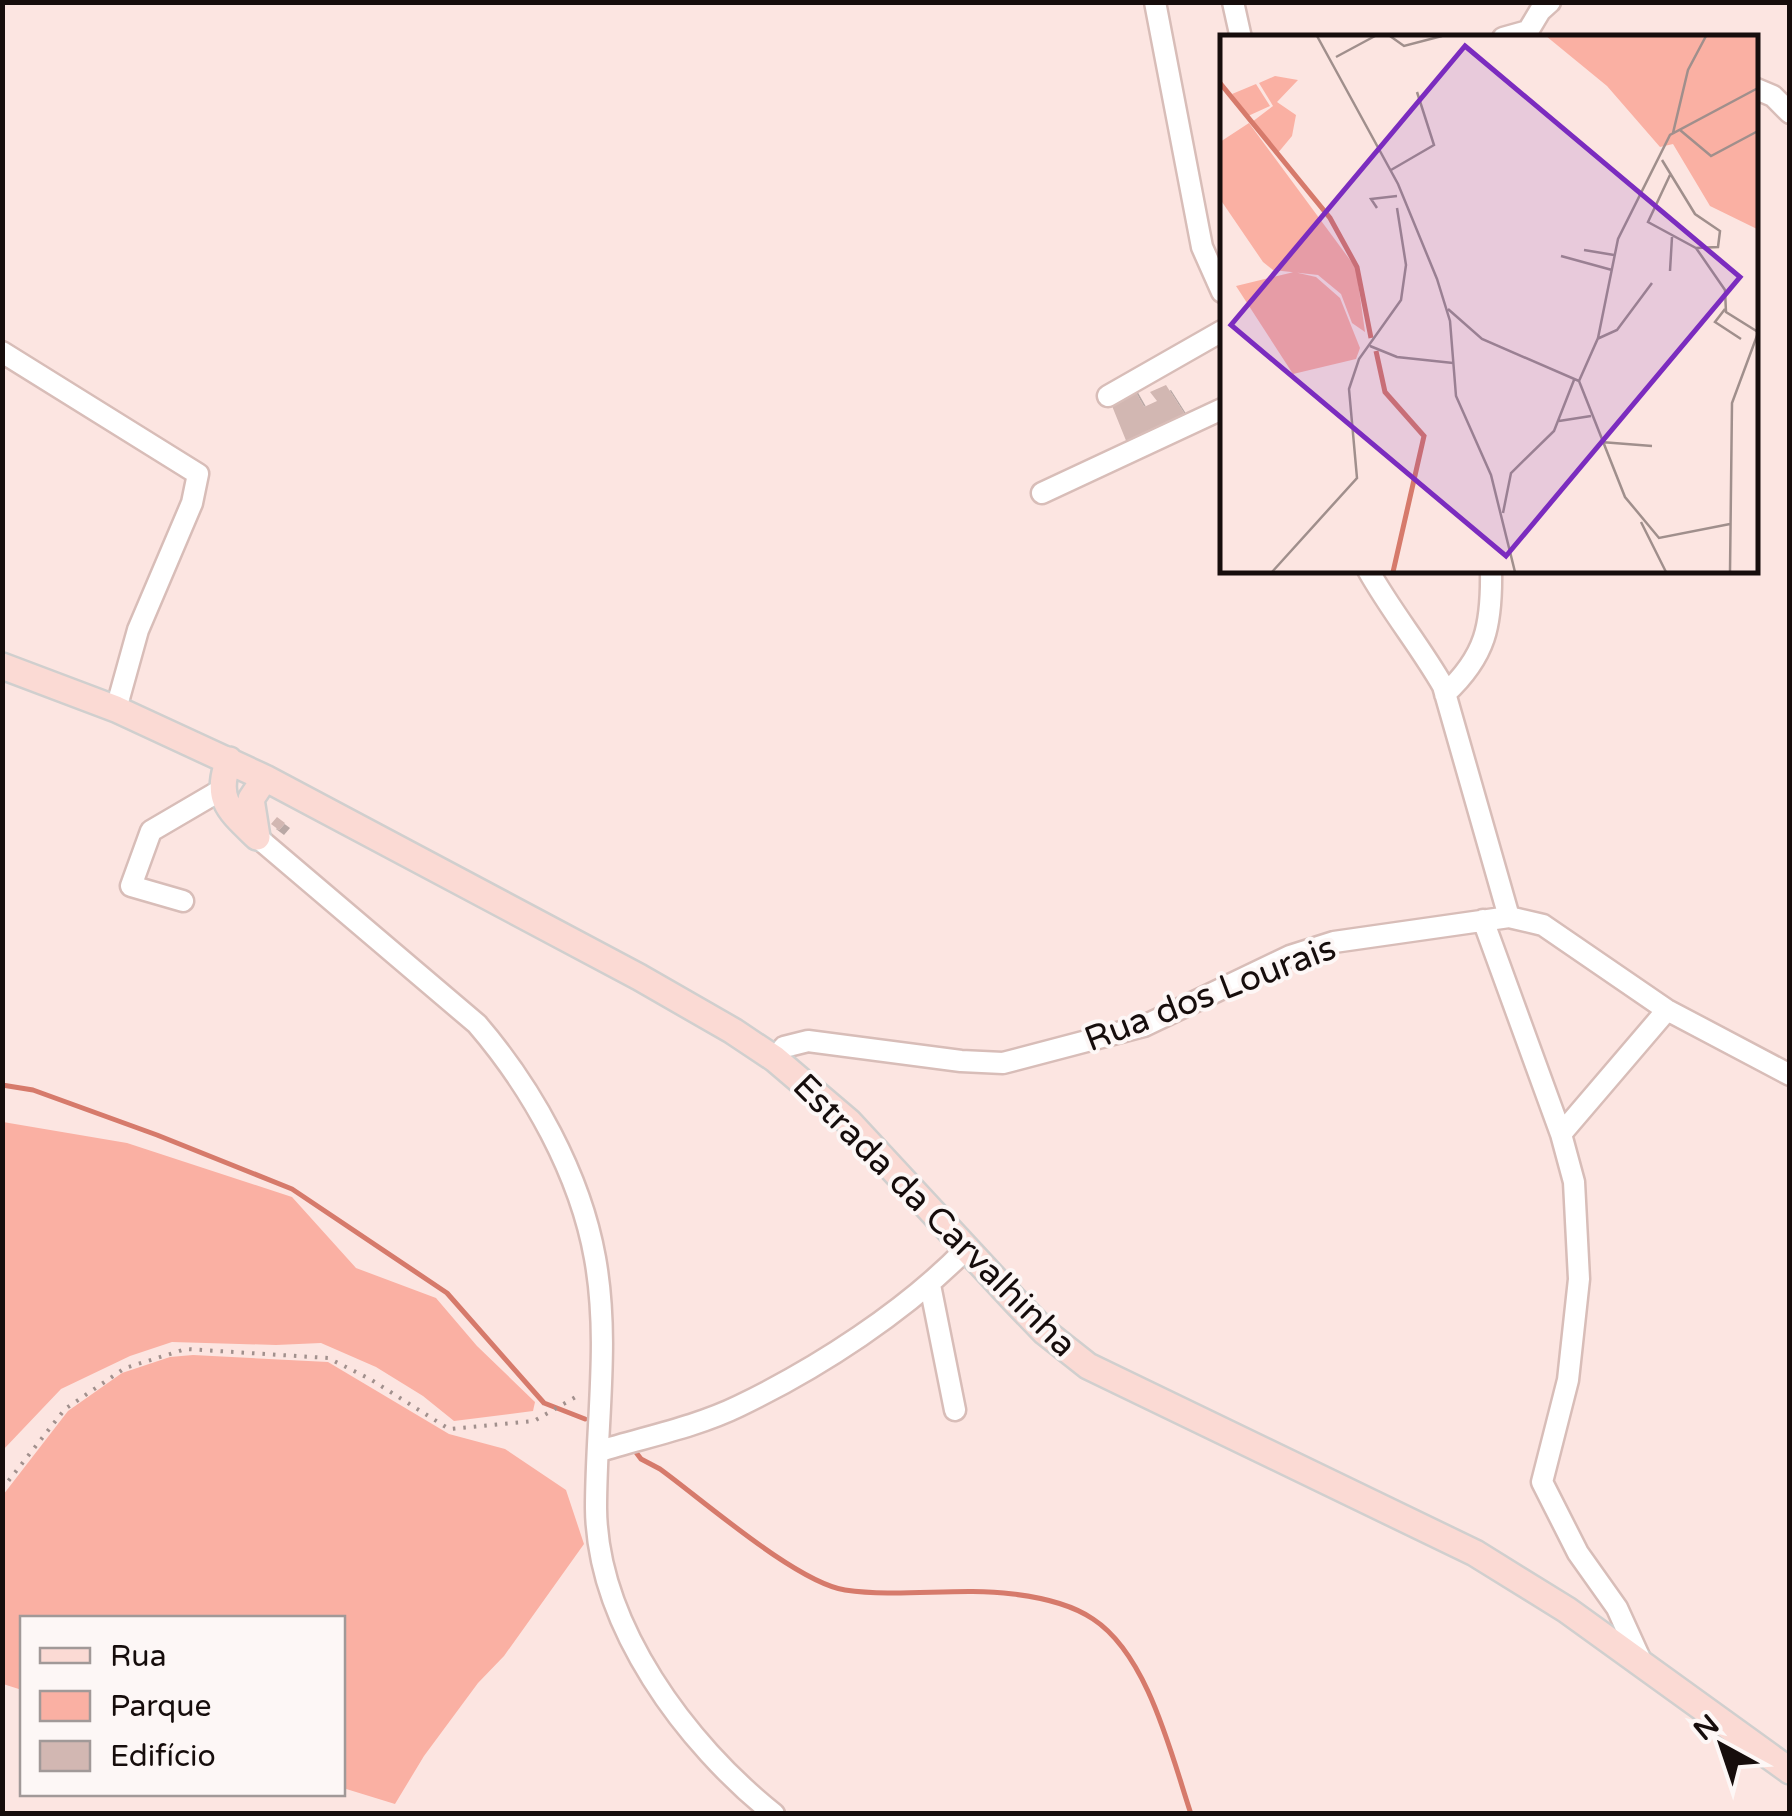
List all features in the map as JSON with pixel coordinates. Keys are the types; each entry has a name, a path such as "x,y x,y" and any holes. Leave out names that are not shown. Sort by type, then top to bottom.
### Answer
{"main road":[{"name":"Estrada da Carvalhinha","path":"2,666 116,709 228,760 258,788 639,976 775,1058 849,1122 1045,1332 1097,1372 1475,1554 1568,1610 1790,1771"},
{"path":"228,760 222,794 231,811 257,837"},
{"path":"222,794 240,804 258,788"},
{"path":"257,837 258,788"}],"street":[{"path":"1154,2 1202,248 1220,288"},
{"path":"1233,2 1239,35"},
{"path":"1533,34 1540,11 1550,2"},
{"path":"1757,89 1773,96 1790,114"},
{"path":"1108,396 1220,332"},
{"path":"2,352 198,474 192,503 138,630 116,709"},
{"path":"1042,493 1220,409"},
{"path":"1369,572 1392,613 1424,652 1445,694 1509,916"},
{"path":"1445,694 1467,673 1484,643 1490,572"},
{"path":"183,901 131,886 151,831 222,794"},
{"path":"257,837 456,1003 502,1053 554,1144 586,1216 600,1294 602,1382 596,1511 615,1601 654,1682 693,1736 740,1787 774,1814"},
{"name":"Rua dos Lourais","path":"775,1058 784,1047 808,1041 1003,1063 1144,1026 1290,956 1319,947 1509,916 1543,925 1667,1010 1790,1076"},
{"path":"1483,920 1561,1134 1574,1182 1578,1296 1568,1380 1542,1482 1578,1553 1617,1608 1642,1663"},
{"path":"1561,1134 1667,1010"},
{"path":"600,1451 738,1407 873,1326 930,1285 966,1248"},
{"path":"930,1285 954,1410"}],"path":[{"path":"2,1489 65,1409 125,1368 186,1348 328,1358 370,1378 448,1429 534,1421 602,1382"}],"green space":[{"path":"3,1122 127,1143 292,1197 356,1268 436,1298 477,1346 535,1402 533,1411 454,1421 376,1367 321,1343 172,1342 130,1356 61,1389 3,1450"},
{"path":"170,1357 328,1362 449,1434 505,1449 566,1490 584,1544 504,1656 478,1683 424,1756 395,1804 345,1789 345,1616 20,1616 20,1689 3,1684 3,1495 68,1411 122,1373"}],"building":[{"path":"1131,384 1144,407 1157,401 1150,392 1166,385 1187,418 1127,443 1108,396"},
{"path":"277,817 285,823 279,830 271,824"}],"waterway":[{"path":"2,1085 33,1090 292,1189 447,1293 544,1403 585,1419"},
{"path":"635,1451 777,1557 825,1584 866,1592 1013,1594 1054,1602 1093,1619 1129,1656 1143,1681 1166,1735 1191,1814"}]}
